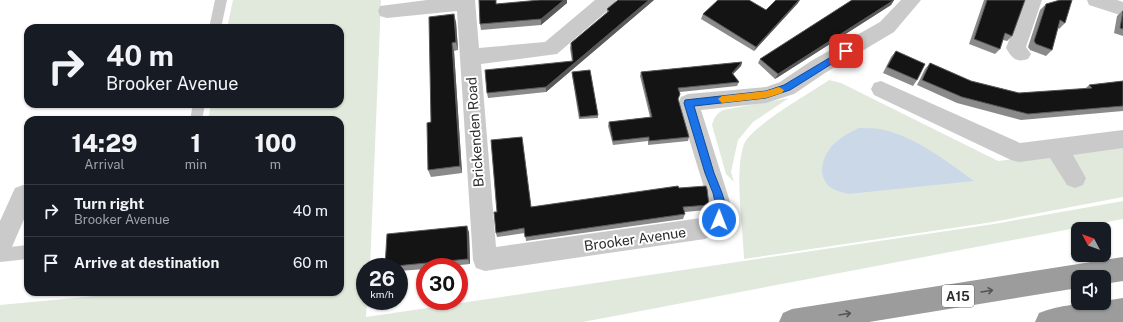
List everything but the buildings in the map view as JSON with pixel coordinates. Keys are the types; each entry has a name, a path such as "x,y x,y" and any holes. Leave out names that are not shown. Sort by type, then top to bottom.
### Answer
{"highway":[{"name":"A15","path":"792,322 1123,269"},
{"path":"1048,322 1123,310"}],"street":[{"path":"469,56 550,49 608,0"},
{"name":"Brooker Avenue","path":"485,260 705,228 719,220 721,206 718,193 710,173 688,103 766,94 787,88 818,67 887,27 912,0"},
{"path":"1021,54 1016,48 1033,0"},
{"path":"1096,0 1123,10"},
{"name":"Brickenden Road","path":"387,11 466,1 485,260"},
{"path":"881,89 1019,153 1123,139"},
{"path":"1056,148 1075,178"},
{"path":"0,248 23,195"}],"lane":[{"path":"216,24 221,0"},
{"path":"0,255 24,252"}],"shaded area":[{"path":"233,0 381,0 370,258 356,258 356,310 366,310 366,317 416,310 468,310 468,302 994,224 1123,201 1123,219 1107,222 1071,222 1071,229 583,322 0,322 0,305 96,296 344,296 344,116 209,116 210,108 344,108 344,24 228,24"},
{"path":"829,80 841,83 998,161 1123,145 1123,197 993,222 744,259 739,184 741,156 744,144 758,128 769,119"},
{"path":"789,98 753,122 738,140 731,172 734,182 726,174 712,125 716,116 723,110"}],"water":[{"path":"859,128 880,129 906,137 930,150 974,181 848,194 834,190 824,180 822,171 823,163 829,150 839,139"}],"slow traffic":[{"path":"722,99 766,94 779,90"}],"route":[{"path":"719,220 721,206 718,193 710,173 688,103 766,94 787,88 818,67 846,51"}]}
